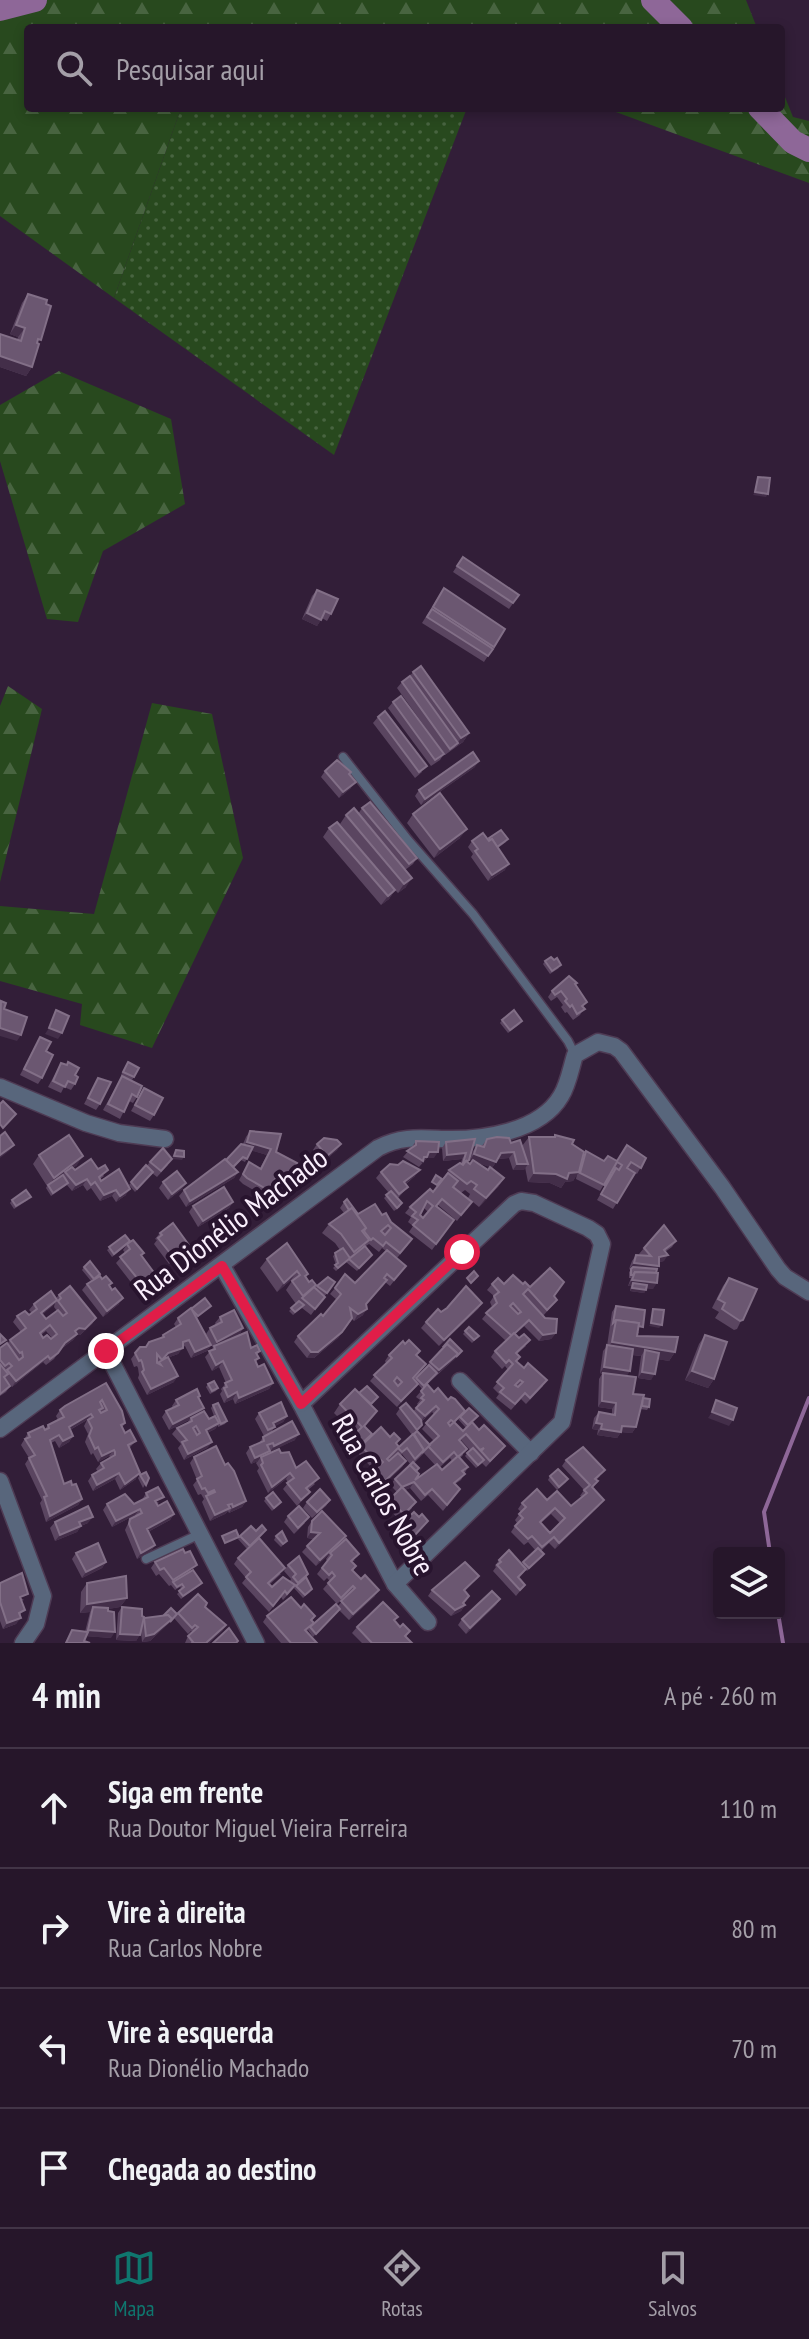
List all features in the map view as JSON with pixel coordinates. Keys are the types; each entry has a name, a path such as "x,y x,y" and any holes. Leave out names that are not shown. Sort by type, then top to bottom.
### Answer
{"street":[{"path":"575,1055 598,1042 621,1051 722,1187 778,1269 809,1292"},
{"name":"Rua Dionélio Machado","path":"0,1429 378,1148 406,1137 469,1138 498,1134 530,1123 547,1112 562,1096 575,1055"},
{"path":"0,1087 86,1123 119,1133 165,1139"},
{"path":"301,1404 514,1204 521,1201 534,1203 597,1234 602,1244 562,1422 395,1584"},
{"name":"Rua Carlos Nobre","path":"222,1266 301,1404 395,1584 428,1622"},
{"path":"106,1351 256,1643"},
{"path":"460,1381 531,1453"},
{"path":"0,1481 43,1596 36,1624 23,1643"}],"lane":[{"path":"343,757 408,840 473,914 568,1041 575,1055"},
{"path":"146,1559 200,1534"}],"green space":[{"path":"0,0 746,0 755,24 24,24 24,112 180,112 114,298 0,216"},
{"path":"785,97 793,117 809,121 809,183 616,112 785,112"},
{"path":"180,112 465,112 334,455 114,298"},
{"path":"59,371 171,419 185,504 103,551 78,622 47,619 0,461 0,405"},
{"path":"8,686 42,709 0,882 0,706"},
{"path":"152,703 212,714 243,858 152,1048 80,1025 82,1004 0,981 0,906 94,914"}],"building":[{"path":"28,294 47,300 46,304 51,306 41,340 38,339 32,367 0,356 0,334 21,341 25,328 16,325"},
{"path":"758,477 770,478 768,494 755,492"},
{"path":"463,557 519,595 513,603 457,566"},
{"path":"444,588 505,629 494,647 433,607"},
{"path":"317,590 338,599 331,614 325,611 321,620 307,613"},
{"path":"432,609 493,649 488,656 427,617"},
{"path":"421,666 469,733 461,738 413,672"},
{"path":"410,676 458,743 450,749 402,682"},
{"path":"401,696 444,754 435,760 393,702"},
{"path":"385,711 427,766 419,772 378,717"},
{"path":"473,752 479,761 425,799 419,790"},
{"path":"337,760 351,772 349,774 356,782 343,792 325,771"},
{"path":"440,793 467,829 440,849 413,814"},
{"path":"370,802 417,858 409,864 362,808"},
{"path":"354,808 412,878 404,884 346,815"},
{"path":"337,822 395,890 388,896 329,828"},
{"path":"501,830 508,839 497,847 489,838"},
{"path":"483,833 489,841 492,839 509,864 492,875 475,851 478,849 472,841"},
{"path":"551,957 554,960 557,958 561,965 552,971 545,961"},
{"path":"569,976 577,983 587,1002 582,1006 585,1009 577,1014 572,1005 570,1007 565,1001 567,999 561,991 555,995 552,991"},
{"path":"1,1001 6,1003 4,1009 27,1017 21,1035 0,1028"},
{"path":"56,1010 69,1016 62,1033 49,1028"},
{"path":"514,1010 522,1021 510,1030 502,1020"},
{"path":"40,1037 51,1042 46,1051 53,1055 42,1078 24,1069"},
{"path":"68,1062 79,1068 75,1075 78,1077 75,1084 68,1081 65,1087 53,1081 61,1063 67,1065"},
{"path":"128,1062 139,1068 134,1077 123,1072"},
{"path":"122,1076 142,1086 137,1097 132,1094 124,1112 108,1104"},
{"path":"98,1078 111,1082 100,1104 88,1098"},
{"path":"144,1088 163,1098 154,1115 135,1105"},
{"path":"3,1101 16,1114 3,1128 0,1124 0,1104"},
{"path":"250,1131 281,1134 276,1152 297,1163 290,1179 279,1173 268,1190 243,1174 249,1162 261,1169 271,1149 247,1142"},
{"path":"5,1132 14,1145 0,1155 0,1136"},
{"path":"69,1135 83,1156 54,1178 39,1155"},
{"path":"555,1135 574,1140 572,1144 584,1152 579,1172 569,1173 567,1179 556,1174 534,1173 529,1137"},
{"path":"324,1138 337,1140 341,1144 327,1156 317,1144"},
{"path":"509,1138 511,1143 520,1140 528,1164 517,1164 514,1152 501,1153 496,1162 474,1154 477,1145 484,1147 487,1139"},
{"path":"475,1139 466,1162 463,1163 466,1153 447,1155 446,1142"},
{"path":"416,1141 439,1142 438,1152 429,1152 423,1161 407,1151 416,1145"},
{"path":"241,1144 253,1147 247,1159 243,1157 233,1167 226,1160"},
{"path":"627,1145 646,1158 641,1168 631,1162 627,1168 635,1173 617,1203 601,1194 616,1168 619,1170 622,1165 617,1162 604,1185 580,1173 586,1151 604,1161 608,1156 617,1161"},
{"path":"163,1148 172,1159 161,1171 150,1162"},
{"path":"176,1150 184,1151 184,1157 174,1156"},
{"path":"91,1159 98,1169 105,1165 108,1170 99,1177 101,1181 119,1169 130,1189 120,1196 116,1190 104,1195 95,1182 91,1185 87,1179 76,1185 65,1172 72,1167 75,1170"},
{"path":"225,1159 238,1172 190,1201 184,1190"},
{"path":"473,1160 488,1170 490,1167 504,1178 486,1198 474,1189 477,1185 471,1181 467,1184 449,1170 466,1161 470,1164"},
{"path":"403,1161 420,1170 404,1182 408,1187 399,1194 381,1172 390,1164 398,1165"},
{"path":"146,1165 153,1172 137,1189 131,1182"},
{"path":"177,1171 186,1183 172,1194 163,1182"},
{"path":"448,1173 458,1181 453,1187 472,1202 461,1215 442,1199 436,1206 454,1220 436,1244 413,1225 418,1220 412,1216 416,1212 410,1207 430,1189 433,1192","holes":["427,1201 433,1206 423,1218 420,1215"]},
{"path":"63,1175 68,1183 53,1193 48,1185"},
{"path":"436,1175 442,1179 437,1185 432,1182"},
{"path":"224,1187 233,1202 203,1221 193,1206"},
{"path":"26,1190 31,1197 16,1206 12,1200"},
{"path":"391,1191 402,1203 397,1208 386,1195"},
{"path":"347,1199 358,1214 375,1204 382,1215 386,1213 391,1222 412,1239 400,1253 386,1242 383,1246 373,1238 371,1240 352,1208 349,1210 344,1202","holes":["388,1225 391,1228 385,1235 381,1231"]},
{"path":"352,1208 366,1228 362,1231 369,1240 354,1252 329,1224"},
{"path":"173,1223 191,1248 174,1258 158,1238"},
{"path":"664,1225 676,1241 664,1250 668,1255 659,1257 659,1266 634,1263 636,1255 651,1256 644,1248"},
{"path":"125,1235 130,1241 114,1254 109,1247"},
{"path":"133,1240 155,1274 142,1284 120,1257 130,1249 127,1244"},
{"path":"287,1243 308,1274 305,1276 309,1282 312,1280 316,1285 303,1296 292,1281 300,1275 297,1271 284,1283 267,1259"},
{"path":"365,1246 372,1255 359,1268 349,1259 338,1268 335,1265 338,1263 335,1253 343,1248 350,1258"},
{"path":"387,1250 406,1266 394,1280 387,1274 384,1278 387,1280 366,1304 367,1309 358,1314 350,1308 352,1318 342,1332 318,1352 311,1352 298,1336 321,1314 323,1316 338,1298 341,1294 335,1288 345,1274 355,1283"},
{"path":"90,1261 100,1274 94,1279 84,1267"},
{"path":"633,1267 657,1269 656,1273 635,1272 631,1275"},
{"path":"550,1268 564,1282 554,1296 557,1300 547,1310 528,1289 523,1294 545,1318 557,1319 556,1333 543,1335 529,1320 512,1336 486,1313 497,1303 494,1296 499,1292 492,1284 498,1278 504,1284 513,1275 530,1287","holes":["513,1303 521,1312 518,1314 510,1306"]},
{"path":"474,1271 478,1276 471,1283 467,1278"},
{"path":"635,1272 658,1273 657,1283 632,1280"},
{"path":"100,1276 102,1279 106,1276 112,1283 109,1285 112,1290 115,1288 123,1298 107,1311 87,1284"},
{"path":"328,1277 335,1282 327,1293 317,1286"},
{"path":"729,1278 757,1289 740,1321 722,1309 725,1303 718,1299"},
{"path":"633,1283 647,1285 646,1290 632,1288"},
{"path":"70,1286 96,1318 85,1329 75,1331 77,1334 58,1353 50,1359 48,1356 16,1381 7,1370 12,1366 9,1363 5,1366 0,1360 0,1348 7,1343 19,1360 23,1357 10,1340 26,1328 17,1316 25,1311 29,1315 37,1309 34,1304 51,1291 57,1300 41,1313 46,1319 58,1310 63,1316 67,1313 58,1301 61,1298 59,1295","holes":["50,1325 57,1334 51,1339 47,1335 43,1338 40,1333"]},
{"path":"466,1286 482,1303 444,1340 426,1322 438,1309 441,1312 447,1308"},
{"path":"314,1287 325,1297 315,1309 302,1298"},
{"path":"205,1298 211,1306 198,1316 191,1309"},
{"path":"299,1301 304,1305 295,1312 291,1308"},
{"path":"616,1306 645,1310 643,1327 638,1326 639,1323 616,1320 613,1323"},
{"path":"191,1308 211,1345 195,1352 189,1340 183,1342 183,1348 168,1353 162,1360 157,1354 157,1363 161,1365 159,1362 168,1357 178,1376 151,1389 142,1372 142,1362 135,1353 140,1347 164,1337 181,1324 178,1318"},
{"path":"653,1309 664,1310 662,1325 651,1323"},
{"path":"234,1310 243,1328 217,1342 210,1328 222,1322 220,1317"},
{"path":"616,1320 639,1323 637,1336 678,1337 675,1352 612,1342"},
{"path":"469,1327 479,1336 474,1340 465,1331"},
{"path":"247,1332 251,1348 257,1345 260,1351 256,1353 259,1358 255,1360 258,1367 264,1364 273,1383 239,1398 237,1392 228,1397 225,1383 232,1380 223,1361 216,1365 209,1351"},
{"path":"514,1333 519,1338 524,1334 530,1340 516,1353 520,1357 516,1361 524,1368 528,1363 547,1380 530,1398 525,1393 515,1404 500,1392 504,1388 497,1382 513,1364 509,1360 506,1363 495,1351"},
{"path":"705,1335 727,1342 714,1379 692,1371"},
{"path":"450,1339 462,1351 456,1357 458,1354 447,1344 444,1346"},
{"path":"409,1340 420,1351 416,1355 426,1364 413,1378 418,1384 401,1401 374,1375 392,1358 389,1355 403,1341 405,1344"},
{"path":"447,1344 458,1354 439,1370 430,1362"},
{"path":"607,1345 633,1349 630,1371 604,1367"},
{"path":"645,1350 659,1353 655,1374 642,1372"},
{"path":"0,1364 8,1374 4,1377 10,1386 0,1394"},
{"path":"429,1365 437,1373 424,1386 416,1378"},
{"path":"603,1373 636,1377 633,1394 644,1395 636,1427 622,1426 621,1432 601,1429 602,1424 596,1423 599,1412 615,1415 616,1403 602,1401"},
{"path":"214,1381 218,1388 212,1391 208,1384"},
{"path":"106,1383 122,1411 125,1423 121,1425 125,1433 130,1430 136,1441 128,1445 140,1473 125,1484 119,1473 97,1485 92,1475 104,1468 101,1463 115,1452 102,1456 98,1447 95,1449 89,1436 92,1428 88,1420 93,1417 91,1414 69,1427 73,1436 63,1441 59,1435 50,1440 64,1484 71,1481 72,1485 76,1484 82,1499 50,1516 44,1497 47,1496 29,1458 35,1455 25,1439 30,1437 28,1433 43,1426 45,1430 49,1428 48,1425 64,1417 60,1410","holes":["102,1400 107,1410 101,1413 99,1410 103,1408"]},
{"path":"427,1384 434,1392 438,1388 448,1400 451,1397 455,1399 465,1411 454,1422 463,1431 472,1422 479,1430 484,1425 505,1446 490,1461 481,1451 484,1448 480,1450 466,1434 459,1440 467,1449 458,1457 454,1452 443,1462 428,1446 439,1436 426,1423 439,1409 436,1406 425,1416 416,1408 424,1400 421,1391"},
{"path":"367,1386 378,1397 371,1404 359,1393"},
{"path":"197,1389 204,1408 173,1424 166,1411 179,1405 176,1400"},
{"path":"355,1389 377,1411 364,1426 372,1434 358,1447 353,1436 362,1427 340,1404"},
{"path":"643,1398 650,1399 649,1407 642,1406"},
{"path":"716,1400 737,1408 733,1420 712,1412"},
{"path":"281,1402 287,1416 273,1423 275,1427 268,1430 259,1413"},
{"path":"218,1403 227,1421 221,1424 213,1405"},
{"path":"406,1403 421,1420 422,1425 417,1430 400,1408"},
{"path":"469,1408 478,1416 468,1425 460,1417"},
{"path":"204,1411 209,1419 215,1416 219,1423 206,1430 212,1442 188,1454 182,1442 187,1440 177,1428 192,1421 191,1418"},
{"path":"292,1421 299,1434 274,1446 273,1443 267,1445 270,1451 255,1458 250,1447"},
{"path":"381,1427 390,1437 394,1433 400,1439 396,1443 399,1447 413,1434 424,1450 415,1459 407,1448 402,1452 398,1448 387,1459 389,1461 398,1453 406,1461 384,1482 374,1471 383,1462 380,1459 376,1462 361,1446"},
{"path":"417,1431 430,1445 422,1453 424,1450 414,1434"},
{"path":"216,1446 225,1465 228,1463 234,1471 246,1501 233,1507 232,1504 228,1505 230,1508 215,1515 206,1496 215,1492 208,1493 205,1488 202,1489 197,1479 202,1476 194,1457"},
{"path":"583,1447 605,1470 595,1479 598,1481 592,1487 604,1500 559,1543 554,1537 542,1547 532,1536 528,1539 515,1526 523,1518 519,1514 526,1507 522,1503 537,1489 547,1500 557,1491 571,1506 587,1493 584,1490 590,1485 566,1460","holes":["555,1508 565,1518 550,1533 540,1522"]},
{"path":"473,1448 484,1460 478,1465 467,1453"},
{"path":"279,1449 281,1453 289,1452 296,1468 306,1461 319,1478 306,1488 310,1492 301,1500 287,1483 294,1478 290,1473 272,1487 261,1465 261,1457"},
{"path":"458,1456 468,1467 454,1483 460,1489 447,1505 432,1489 425,1495 414,1482 402,1487 395,1479 410,1465 419,1474 415,1480 437,1464 442,1470"},
{"path":"558,1469 568,1479 559,1487 550,1476"},
{"path":"146,1472 149,1478 146,1485 140,1475"},
{"path":"158,1487 164,1497 155,1501 158,1506 167,1501 174,1514 147,1529 155,1545 141,1553 129,1524 130,1519 142,1513 140,1509 116,1521 107,1504 125,1494 134,1504"},
{"path":"402,1487 416,1502 404,1514 389,1500"},
{"path":"320,1489 330,1500 317,1512 307,1502"},
{"path":"273,1492 281,1502 274,1508 266,1498"},
{"path":"88,1506 93,1517 60,1535 55,1522"},
{"path":"299,1506 309,1517 298,1528 288,1516"},
{"path":"322,1511 346,1536 320,1560 307,1546 320,1533 311,1532 312,1521"},
{"path":"414,1512 419,1517 422,1514 428,1521 413,1537 401,1524"},
{"path":"262,1525 266,1530 250,1546 240,1536 251,1526 256,1531"},
{"path":"236,1530 239,1537 225,1543 222,1536"},
{"path":"282,1531 287,1541 283,1544 276,1536"},
{"path":"259,1538 285,1568 268,1583 272,1587 283,1577 295,1585 287,1594 285,1591 273,1606 246,1577 251,1572 238,1558"},
{"path":"346,1539 359,1554 351,1561 356,1566 352,1570 361,1579 365,1575 379,1590 353,1614 341,1601 355,1588 353,1586 341,1598 328,1583 335,1576 322,1568 332,1555 330,1553"},
{"path":"98,1543 106,1562 86,1572 76,1553"},
{"path":"538,1548 544,1554 529,1568 523,1562"},
{"path":"183,1549 185,1553 190,1551 197,1565 173,1580 155,1562"},
{"path":"509,1550 526,1569 518,1577 525,1585 520,1590 497,1565"},
{"path":"299,1556 308,1574 298,1583 293,1577 296,1574 288,1565"},
{"path":"465,1562 479,1576 464,1590 469,1596 463,1603 465,1605 455,1610 432,1590"},
{"path":"193,1570 202,1583 183,1596 179,1591 184,1587 182,1584 177,1587 173,1582"},
{"path":"22,1573 28,1594 20,1597 25,1610 19,1613 21,1618 7,1623 0,1602 0,1583"},
{"path":"126,1576 127,1598 87,1604 87,1583"},
{"path":"306,1577 312,1589 305,1595 296,1586"},
{"path":"492,1591 500,1599 470,1628 462,1619"},
{"path":"198,1594 207,1603 205,1607 226,1625 206,1643 192,1643 188,1636 198,1627 195,1625 192,1628 178,1613"},
{"path":"291,1597 301,1608 304,1604 315,1616 311,1620 314,1623 305,1630 317,1643 291,1643 267,1616"},
{"path":"383,1602 398,1617 394,1620 400,1627 403,1624 410,1631 405,1636 412,1643 372,1643 357,1627"},
{"path":"336,1604 340,1609 316,1634 310,1627"},
{"path":"93,1607 108,1608 108,1611 114,1612 115,1632 88,1630"},
{"path":"122,1607 142,1609 144,1617 140,1635 120,1634"},
{"path":"171,1608 177,1614 170,1622 172,1619 164,1615"},
{"path":"168,1615 172,1619 154,1634 146,1636 144,1618"},
{"path":"229,1628 238,1641 236,1643 213,1643"},
{"path":"72,1630 88,1632 84,1641 90,1643 66,1643"}],"waterway":[{"path":"0,9 35,0"},
{"path":"653,0 677,24"},
{"path":"764,112 793,142 809,150"},
{"path":"769,1547 764,1512 809,1398"},
{"path":"779,1619 783,1643"}],"route":[{"path":"106,1351 222,1266 301,1404 462,1252"}]}
